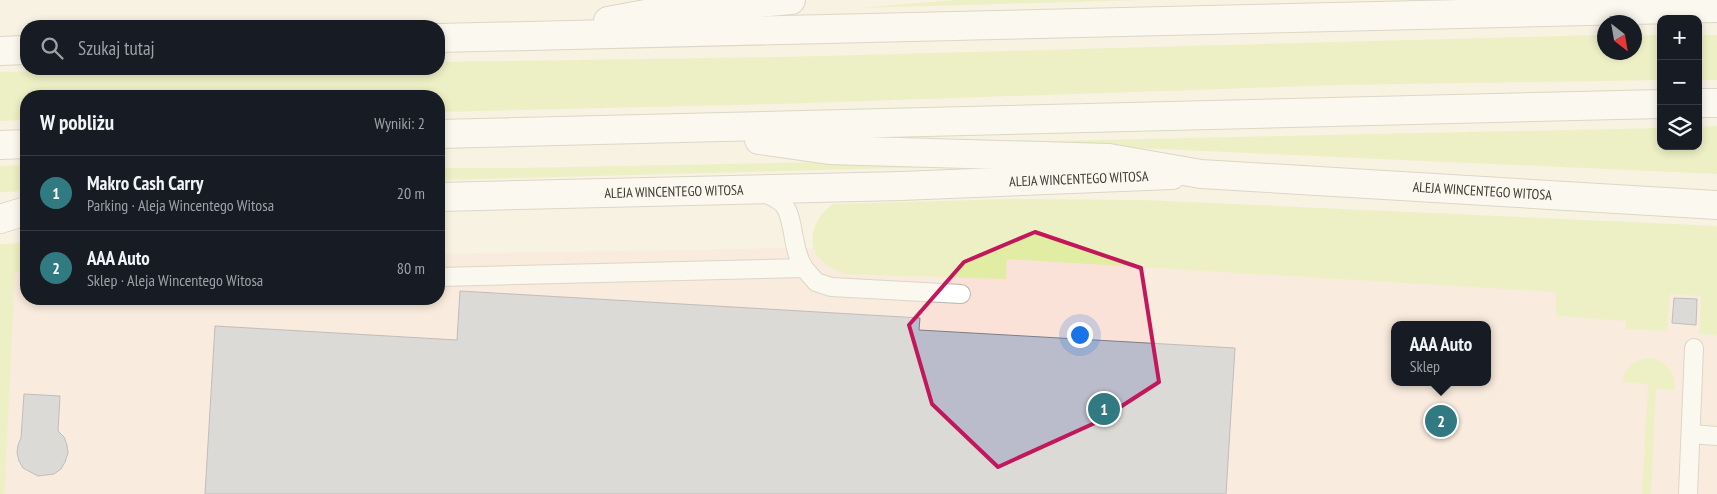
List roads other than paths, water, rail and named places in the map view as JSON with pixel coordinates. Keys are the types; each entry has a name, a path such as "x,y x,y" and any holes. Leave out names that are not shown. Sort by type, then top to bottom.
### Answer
{"main road":[{"path":"532,36 651,13 790,0"},
{"path":"445,38 1717,8"},
{"path":"0,50 20,50"},
{"path":"1702,103 1717,103"},
{"path":"445,134 1657,104"},
{"path":"680,128 829,150 1109,158 1201,174"},
{"path":"0,145 20,144"},
{"name":"ALEJA WINCENTEGO WITOSA","path":"445,197 901,186 1201,174 1717,205"},
{"path":"0,207 20,206"},
{"path":"0,218 20,213"}],"lane":[{"path":"757,189 776,198 787,210 798,259 816,282 831,287 962,294"},
{"path":"445,277 804,268"},
{"path":"1688,494 1694,348"},
{"path":"1691,434 1717,436"}],"place":[{"name":"Makro Cash Carry","path":"1104,409"},
{"name":"AAA Auto","path":"1441,421"}]}
